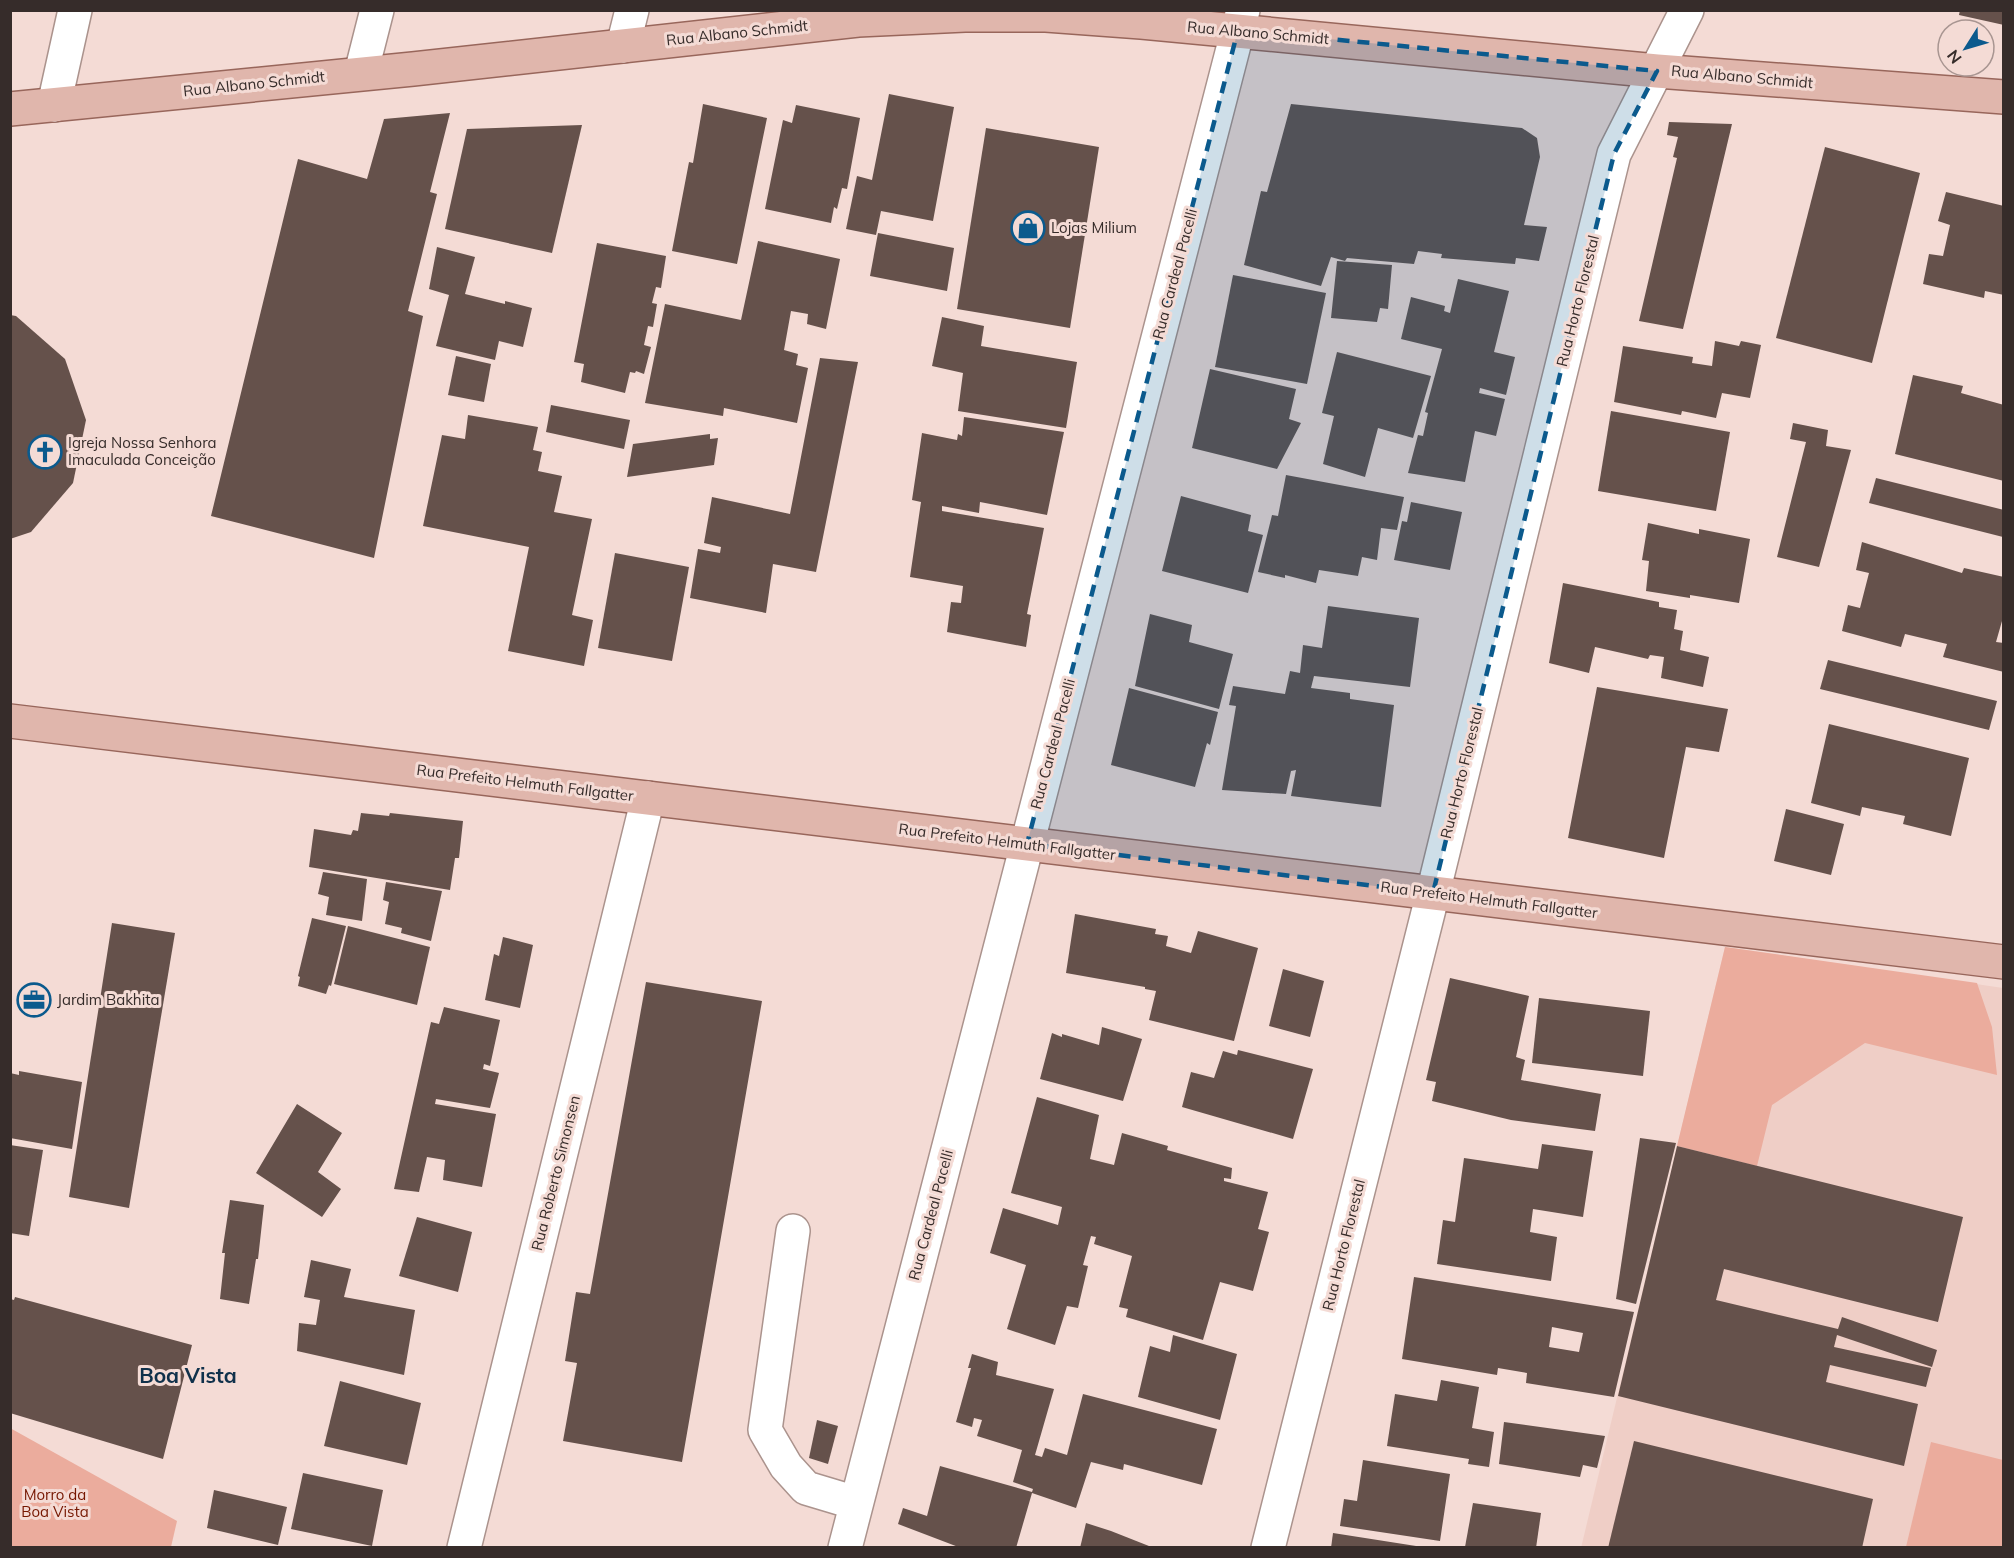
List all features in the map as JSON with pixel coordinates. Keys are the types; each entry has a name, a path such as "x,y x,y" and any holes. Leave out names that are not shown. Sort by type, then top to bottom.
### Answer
{"main road":[{"name":"Rua Albano Schmidt","path":"10,109 623,46 859,15 1046,15 1240,20 1658,70 2004,97"},
{"name":"Rua Prefeito Helmuth Fallgatter","path":"10,721 2004,962"}],"street":[{"path":"54,105 75,10"},
{"path":"361,73 377,10"},
{"path":"623,46 632,10"},
{"name":"Rua Horto Florestal","path":"1268,1548 1614,154 1687,10"},
{"name":"Rua Cardeal Pacelli","path":"845,1548 1240,20"},
{"name":"Rua Roberto Simonsen","path":"464,1548 648,798"},
{"path":"793,1231 765,1430 786,1466 806,1488 856,1503"}],"highlighted area":[{"path":"1238,30 1657,71 1614,154 1433,893 1027,844"}],"shaded area":[{"path":"1725,947 2003,988 2003,1547 1581,1548"}],"green space":[{"path":"1725,947 1977,983 1992,1027 1997,1075 1865,1043 1772,1105 1757,1166 1677,1146"},
{"name":"Morro da Boa Vista","path":"10,1428 177,1521 171,1547 11,1547"},
{"path":"1931,1442 2003,1460 2003,1547 1906,1547"}],"building":[{"path":"1960,10 2004,10 2004,25 1996,23 1996,18 1972,18 1959,15"},
{"path":"889,94 954,107 933,221 881,211 876,235 846,229 857,176 872,180"},
{"path":"703,104 767,118 737,264 672,251 689,162 693,163"},
{"path":"1291,104 1522,128 1537,138 1540,157 1524,225 1547,227 1539,261 1516,258 1515,264 1441,258 1442,254 1418,251 1414,264 1347,258 1345,261 1331,257 1321,286 1244,265 1261,191 1267,192"},
{"path":"796,105 860,118 847,189 842,188 837,209 834,207 831,223 765,209 783,120 792,123"},
{"path":"450,113 430,192 437,194 408,311 423,316 374,558 211,516 298,159 367,179 384,119"},
{"path":"1669,122 1732,124 1683,329 1639,321 1677,158 1673,157 1678,137 1667,135"},
{"path":"582,125 552,253 445,229 467,129"},
{"name":"Lojas Milium","path":"986,128 1099,147 1070,328 957,309"},
{"path":"1825,147 1920,173 1872,363 1776,338"},
{"path":"1946,192 2004,206 2004,295 1985,291 1984,298 1923,284 1929,254 1943,256 1950,225 1938,221"},
{"path":"878,233 954,248 947,291 870,276"},
{"path":"758,241 840,259 826,329 807,324 808,314 791,311 784,350 798,354 796,365 808,368 797,423 724,408 723,416 645,403 665,304 741,320"},
{"path":"597,243 666,256 661,288 656,287 652,303 657,304 653,327 648,326 644,345 651,347 644,374 636,371 635,373 630,372 625,393 581,382 584,364 574,362"},
{"path":"437,247 475,257 465,294 532,308 523,347 499,341 495,360 436,346 449,295 429,289"},
{"path":"1337,261 1392,265 1388,309 1380,308 1377,322 1331,318"},
{"path":"1233,275 1326,293 1307,384 1215,367"},
{"path":"1458,279 1509,291 1494,352 1515,357 1506,395 1480,388 1479,393 1505,399 1496,436 1475,431 1465,482 1408,473 1418,435 1423,436 1428,413 1425,412 1442,349 1401,339 1411,297 1445,306 1444,311 1450,313"},
{"name":"Igreja Nossa Senhora Imaculada Conceição","path":"10,315 16,316 65,359 86,420 73,483 31,532 10,539"},
{"path":"942,317 984,326 981,346 1077,362 1066,428 958,411 963,373 932,366"},
{"path":"1715,341 1739,346 1741,341 1761,345 1750,398 1722,393 1716,418 1682,411 1681,415 1614,402 1623,346 1693,357 1692,363 1712,366"},
{"path":"1337,352 1431,376 1413,438 1378,428 1365,477 1323,464 1334,416 1322,413"},
{"path":"456,356 491,364 484,402 448,395"},
{"path":"820,358 858,362 816,572 773,564 766,613 690,598 698,549 720,553 721,547 704,543 712,497 790,514"},
{"path":"1210,369 1296,389 1289,419 1301,423 1277,469 1192,448"},
{"path":"1913,375 1963,386 1961,393 2004,405 2004,481 1895,454"},
{"path":"551,405 630,420 624,449 546,432"},
{"path":"1611,411 1730,432 1716,511 1598,491"},
{"path":"468,415 538,427 533,450 542,452 538,471 562,476 554,512 592,519 572,615 593,620 584,666 508,651 529,547 423,526 442,435 465,439"},
{"path":"964,417 1064,432 1047,515 980,502 979,513 942,506 942,511 1044,528 1027,614 1031,615 1026,647 947,632 951,602 961,603 963,586 910,577 921,502 912,500 922,433 957,440 958,434 962,436"},
{"path":"1793,423 1828,430 1826,446 1851,450 1819,567 1777,557 1806,442 1790,439"},
{"path":"710,434 710,439 718,438 714,465 627,477 633,444"},
{"path":"1286,475 1404,497 1397,530 1381,528 1377,560 1362,557 1358,576 1319,570 1316,583 1285,575 1285,578 1258,572 1272,515 1278,516"},
{"path":"1876,478 2004,510 2003,537 1869,503"},
{"path":"1181,496 1251,515 1248,531 1263,535 1248,593 1162,571"},
{"path":"1411,502 1462,512 1450,570 1394,560 1402,521 1407,522"},
{"path":"1648,523 1699,534 1699,529 1750,539 1739,603 1646,591 1649,561 1642,560"},
{"path":"1862,542 1962,573 1964,568 2004,577 2004,614 1996,642 2004,643 2004,672 1943,657 1947,644 1905,634 1901,647 1842,631 1848,605 1860,608 1869,573 1856,570"},
{"path":"615,553 689,567 672,661 598,648"},
{"path":"1563,583 1659,602 1659,607 1677,610 1674,629 1683,631 1680,650 1709,657 1703,687 1661,678 1664,657 1650,655 1648,659 1595,647 1589,673 1549,663"},
{"path":"1328,606 1419,618 1410,687 1314,676 1311,688 1350,693 1350,699 1394,705 1381,807 1291,796 1296,770 1291,771 1286,794 1222,790 1236,706 1229,705 1233,686 1285,694 1290,671 1300,673 1303,645 1322,648"},
{"path":"1150,614 1192,625 1189,642 1233,654 1219,709 1135,686"},
{"path":"1828,660 1997,701 1989,730 1820,689"},
{"path":"1597,687 1728,709 1719,752 1686,747 1664,858 1568,838"},
{"path":"1129,688 1218,712 1210,745 1207,743 1195,787 1111,765"},
{"path":"1829,724 1969,758 1951,836 1903,824 1905,816 1862,807 1860,816 1811,803"},
{"path":"1786,809 1844,824 1831,875 1774,861"},
{"path":"361,813 389,816 390,813 463,821 459,858 455,858 450,890 309,867 314,829 351,835 353,830 358,831"},
{"path":"323,872 367,879 362,921 326,915 329,897 318,894"},
{"path":"386,882 442,891 431,941 401,933 402,928 385,924 389,902 383,900"},
{"path":"1075,914 1156,929 1155,934 1168,936 1166,946 1191,953 1198,931 1258,948 1234,1041 1149,1020 1156,991 1066,973"},
{"path":"312,918 346,926 331,986 329,985 326,994 298,986 300,977 298,976"},
{"path":"112,923 175,933 129,1208 69,1197"},
{"path":"348,926 430,947 417,1005 334,984"},
{"path":"503,937 533,945 520,1008 485,1000 494,954 499,956"},
{"path":"1283,969 1324,981 1310,1037 1269,1026"},
{"path":"1450,978 1529,996 1516,1057 1525,1060 1521,1080 1601,1094 1595,1131 1511,1120 1432,1101 1436,1082 1426,1080"},
{"path":"646,982 762,1001 682,1462 563,1441 577,1363 565,1361 576,1292 590,1294"},
{"path":"1539,998 1650,1011 1643,1076 1532,1063"},
{"path":"444,1007 500,1020 490,1066 484,1064 483,1069 499,1073 490,1108 436,1099 435,1104 496,1114 482,1187 443,1180 445,1160 427,1157 419,1192 394,1189 431,1022 439,1024"},
{"path":"1102,1027 1142,1039 1123,1101 1040,1079 1052,1033 1099,1045"},
{"path":"1238,1050 1313,1069 1293,1139 1182,1107 1191,1072 1214,1078 1223,1051 1237,1055"},
{"path":"19,1071 82,1082 72,1149 10,1138 10,1073 19,1075"},
{"path":"1037,1097 1099,1115 1090,1159 1114,1165 1122,1133 1168,1146 1167,1150 1232,1168 1231,1179 1224,1178 1224,1181 1268,1192 1258,1229 1269,1232 1253,1291 1220,1282 1203,1340 1126,1317 1128,1309 1119,1307 1132,1256 1094,1244 1096,1237 1091,1236 1083,1265 1088,1266 1078,1308 1067,1306 1055,1345 1007,1329 1026,1265 990,1253 1003,1208 1058,1225 1062,1207 1011,1193"},
{"path":"297,1104 342,1133 318,1172 341,1189 322,1217 256,1173"},
{"path":"1640,1138 1676,1143 1636,1304 1616,1299"},
{"path":"1542,1144 1593,1151 1583,1217 1533,1209 1530,1232 1557,1237 1551,1281 1437,1264 1443,1220 1455,1222 1464,1158 1538,1169"},
{"path":"10,1145 43,1150 29,1236 10,1233"},
{"path":"1677,1146 1963,1217 1938,1322 1724,1269 1716,1300 1838,1329 1842,1317 1937,1350 1932,1367 1837,1335 1834,1347 1931,1368 1926,1387 1830,1365 1826,1382 1918,1404 1904,1466 1618,1396"},
{"path":"230,1200 264,1205 258,1259 256,1259 249,1304 220,1299 225,1253 222,1253"},
{"path":"417,1217 472,1232 458,1292 399,1276"},
{"path":"311,1260 351,1269 344,1297 415,1310 404,1375 297,1351 299,1323 316,1325 320,1300 304,1297"},
{"path":"1414,1277 1634,1312 1614,1397 1526,1383 1527,1373 1498,1368 1497,1375 1402,1359","holes":["1552,1327 1583,1333 1579,1352 1549,1347"]},
{"path":"15,1297 192,1345 163,1459 10,1413 10,1299 14,1300"},
{"path":"1173,1335 1237,1354 1220,1420 1138,1397 1150,1346 1170,1352"},
{"path":"972,1354 998,1362 996,1375 1054,1389 1035,1455 1042,1457 1045,1448 1067,1455 1083,1394 1217,1429 1202,1485 1124,1464 1123,1470 1091,1462 1076,1508 1032,1493 1016,1548 961,1548 898,1524 903,1508 927,1516 940,1466 1032,1492 1033,1489 1013,1482 1022,1450 977,1436 982,1420 974,1418 972,1427 956,1422 971,1368 968,1368"},
{"path":"1441,1380 1479,1387 1472,1428 1494,1432 1489,1467 1468,1464 1469,1459 1387,1446 1395,1394 1437,1401"},
{"path":"340,1381 421,1403 407,1465 324,1446"},
{"path":"817,1420 838,1426 828,1464 809,1458"},
{"path":"1504,1422 1605,1436 1597,1468 1583,1465 1580,1477 1499,1464"},
{"path":"1634,1441 1873,1499 1862,1548 1608,1548"},
{"path":"1363,1460 1450,1474 1440,1541 1340,1526 1344,1499 1357,1501"},
{"path":"303,1473 383,1490 372,1546 291,1529"},
{"path":"214,1490 287,1507 278,1545 207,1528"},
{"path":"1473,1503 1541,1513 1536,1548 1465,1547"},
{"path":"1086,1523 1111,1531 1154,1548 1080,1548"},
{"path":"1333,1533 1416,1546 1416,1548 1331,1548"}],"place":[{"name":"Lojas Milium","path":"1028,228"},
{"name":"Igreja Nossa Senhora Imaculada Conceição","path":"45,452"},
{"name":"Jardim Bakhita","path":"34,1000"}],"district":[{"name":"Boa Vista","path":"188,1376"}]}
